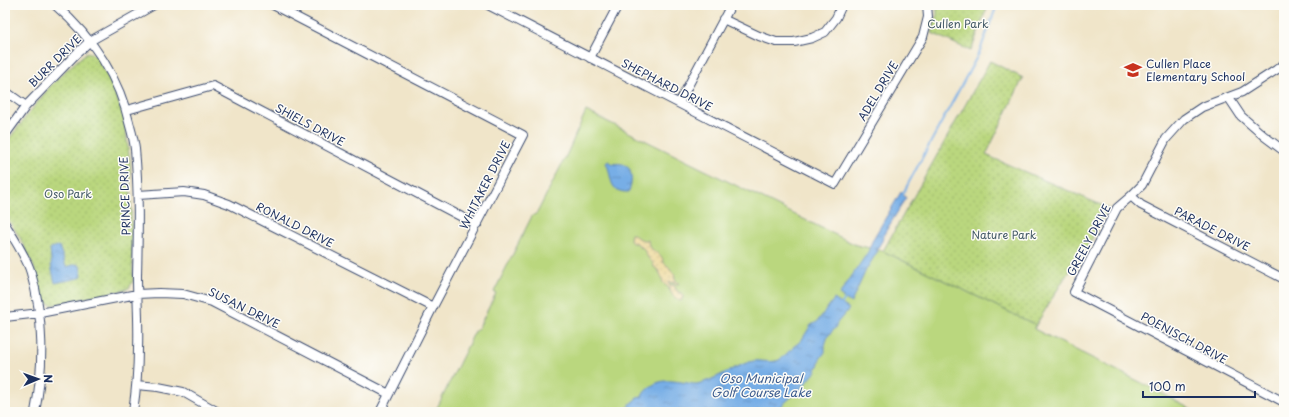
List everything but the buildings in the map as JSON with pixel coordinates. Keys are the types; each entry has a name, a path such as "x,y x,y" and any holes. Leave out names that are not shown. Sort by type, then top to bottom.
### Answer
{"street":[{"name":"PRINCE DRIVE","path":"55,5 74,22 90,41 113,74 127,110 135,148 138,195 138,348 137,385 133,412"},
{"name":"BURR DRIVE","path":"5,134 26,106 75,54 90,41 154,5"},
{"name":"WHITAKER DRIVE","path":"273,5 523,135 380,412"},
{"name":"SHEPHARD DRIVE","path":"488,5 505,9 590,58 835,184"},
{"path":"590,58 618,5"},
{"path":"679,103 731,5"},
{"path":"724,19 776,42 794,42 812,38 825,32 836,18 842,5"},
{"name":"ADEL DRIVE","path":"835,184 923,37 928,17 927,5"},
{"name":"GREELY DRIVE","path":"1074,292 1117,208 1142,185 1166,139 1184,119 1202,107 1242,92 1284,64"},
{"name":"SHIELS DRIVE","path":"127,110 213,86 477,225"},
{"path":"5,91 26,106"},
{"path":"1229,98 1241,116 1284,151"},
{"name":"RONALD DRIVE","path":"138,195 184,192 204,194 229,204 433,307"},
{"name":"PARADE DRIVE","path":"1131,196 1141,205 1284,279"},
{"path":"5,224 31,271 40,313 40,389 35,412"},
{"name":"POENISCH DRIVE","path":"1074,292 1284,402"},
{"name":"SUSAN DRIVE","path":"5,317 40,313 137,294 183,294 212,302 389,394"},
{"path":"137,385 158,386 183,392 218,412"}],"green space":[{"name":"Cullen Park","path":"936,5 988,5 971,51 932,33 937,14"},
{"name":"Oso Park","path":"86,53 91,53 97,57 113,87 124,118 130,162 133,281 129,288 124,290 53,305 44,300 33,265 19,236 5,215 5,144 51,85"},
{"name":"Nature Park","path":"990,61 1023,78 986,155 1108,208 1078,266 1067,274 1036,325 883,251"},
{"path":"586,111 856,245 883,251 1036,325 1034,329 1150,387 1196,412 435,412 476,329 478,329 496,293 494,292 532,216 537,213 567,154"}],"sand":[{"path":"631,234 642,240 648,240 649,247 663,259 664,263 669,267 675,276 674,278 679,284 669,282 669,285 674,285 677,291 682,294 683,297 681,301 673,296 668,287 663,283 659,272 648,258 643,248 637,243 632,243 630,239"}],"water":[{"path":"608,161 612,164 624,164 630,170 631,186 629,192 622,192 614,187 606,163"},
{"path":"901,192 906,198 884,234 877,252 866,270 851,303 839,295 868,252 873,239"},
{"path":"59,246 66,267 77,264 80,266 82,276 55,283 50,248"},
{"name":"Oso Municipal Golf Course Lake","path":"834,299 849,309 828,336 825,345 825,352 820,359 814,374 803,386 801,391 796,393 774,412 620,412 629,407 630,404 637,398 642,397 647,389 659,382 673,381 697,384 710,380 749,362 779,360 801,341 811,325 817,322"}],"waterway":[{"path":"901,197 979,53 997,5"},
{"path":"841,305 846,297"}],"place":[{"name":"Cullen Place Elementary School","path":"1133,70"}]}
